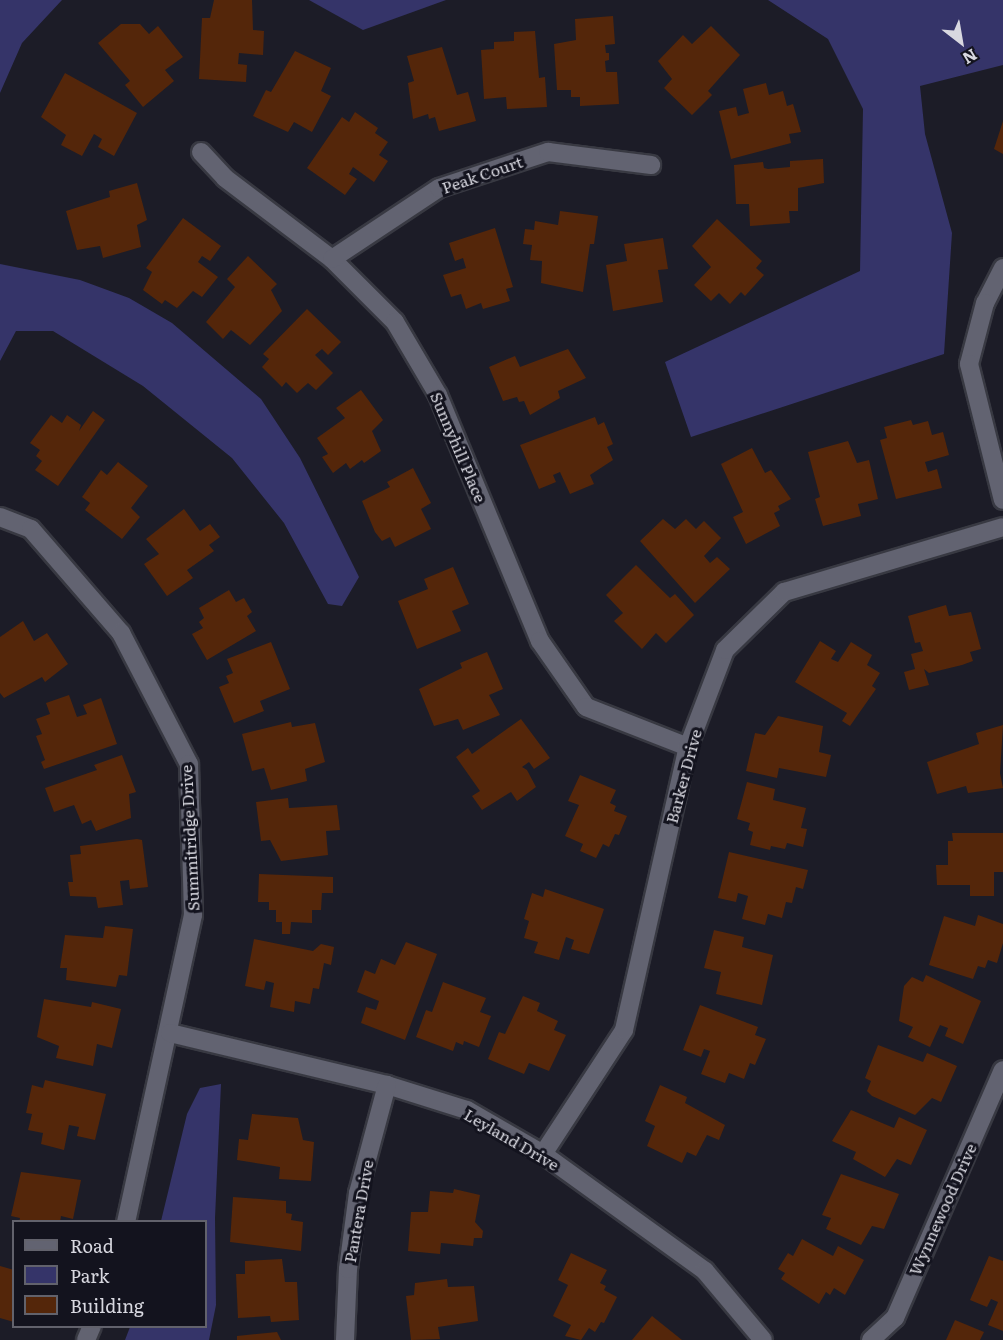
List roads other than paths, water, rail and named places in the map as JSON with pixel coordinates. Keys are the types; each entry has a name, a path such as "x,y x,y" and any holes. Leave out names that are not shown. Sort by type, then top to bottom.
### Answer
{"street":[{"name":"Sunnyhill Place","path":"201,152 225,178 332,259 395,322 438,394 540,641 586,707 688,747"},
{"name":"Peak Court","path":"332,259 439,188 548,152 651,165"},
{"path":"1003,268 984,303 969,364 1003,500"},
{"name":"Summitridge Drive","path":"0,517 31,529 121,633 189,764 193,915 170,1033 126,1220"},
{"name":"Barker Drive","path":"543,1154 624,1030 688,747 725,650 784,592 1003,527"},
{"name":"Leyland Drive","path":"170,1033 387,1085 466,1110 543,1154 705,1271 762,1340"},
{"name":"Wynnewood Drive","path":"871,1340 895,1318 1003,1070"},
{"name":"Pantera Drive","path":"345,1340 348,1269 358,1193 387,1085"}]}
